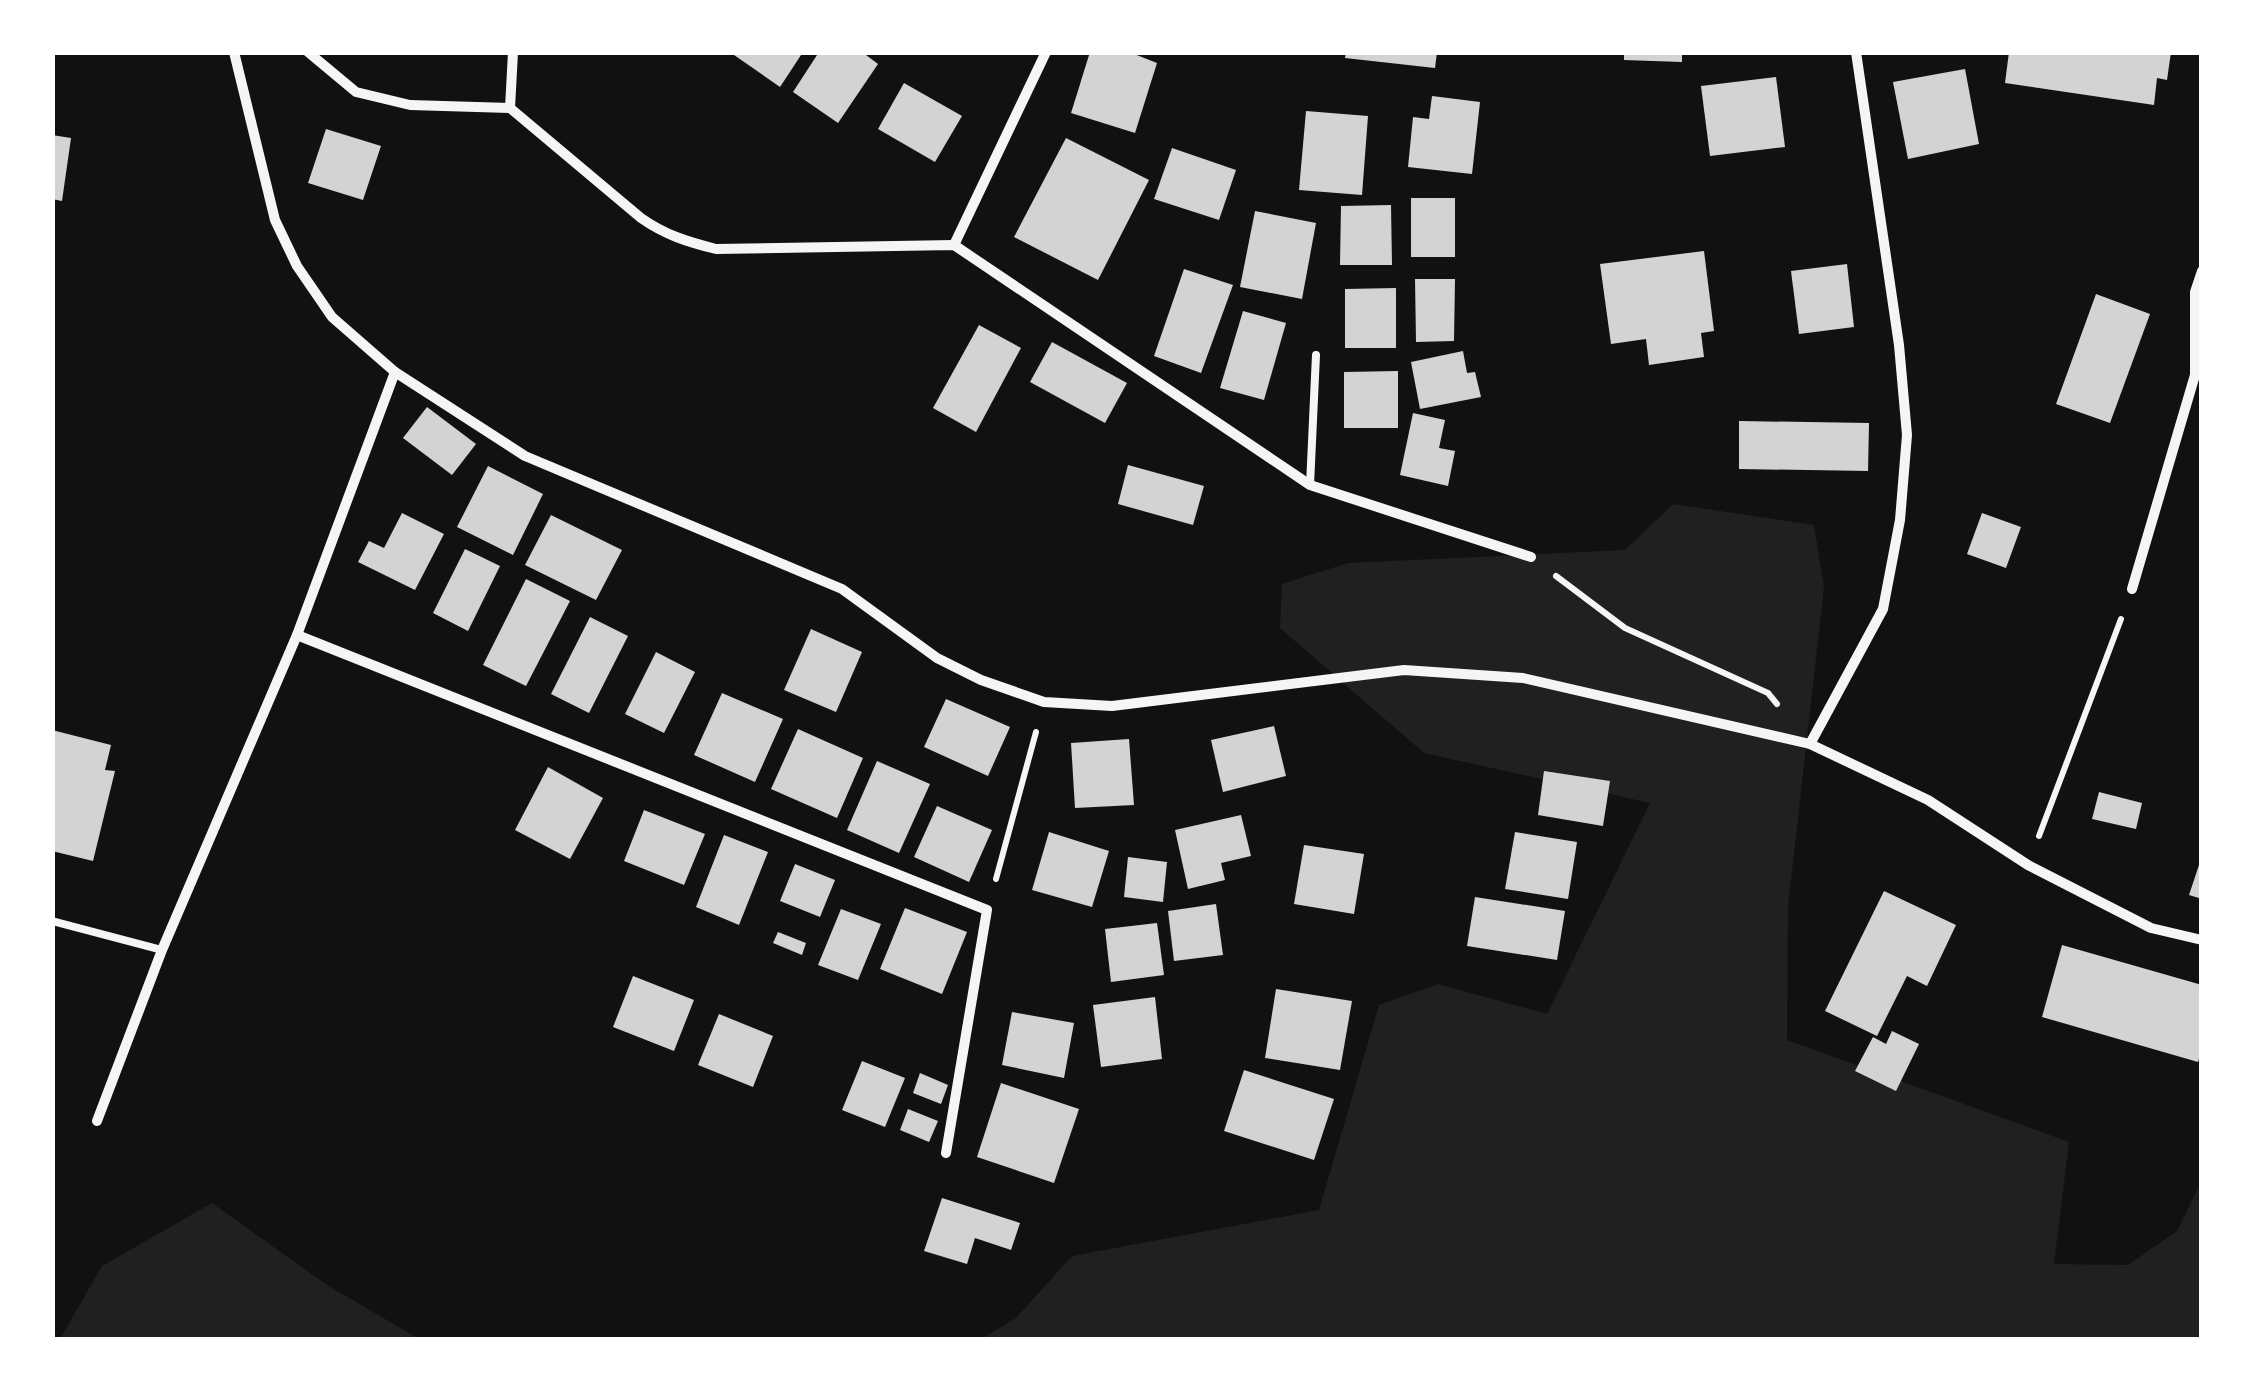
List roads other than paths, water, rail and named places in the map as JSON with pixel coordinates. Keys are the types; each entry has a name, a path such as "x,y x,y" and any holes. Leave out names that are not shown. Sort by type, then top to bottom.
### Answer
{"street":[{"path":"234,52 275,220 298,266 332,317 394,372 525,456 842,589 936,658 981,680 1044,702 1112,706 1404,670 1523,678 1810,744 1928,800 2028,865 2151,928 2202,940"},
{"path":"308,52 356,92 410,104 510,108 641,218 687,242 716,249 954,246 1310,485 1531,557"},
{"path":"510,108 512,52"},
{"path":"954,246 1046,52"},
{"path":"1810,744 1883,609 1900,520 1907,435 1899,345 1856,52"},
{"path":"2132,589 2195,375 2195,292 2202,271"},
{"path":"97,1122 162,950 298,635 394,372"},
{"path":"298,635 987,910 946,1153"}],"lane":[{"path":"1310,485 1316,356"},
{"path":"52,921 162,950"}]}
